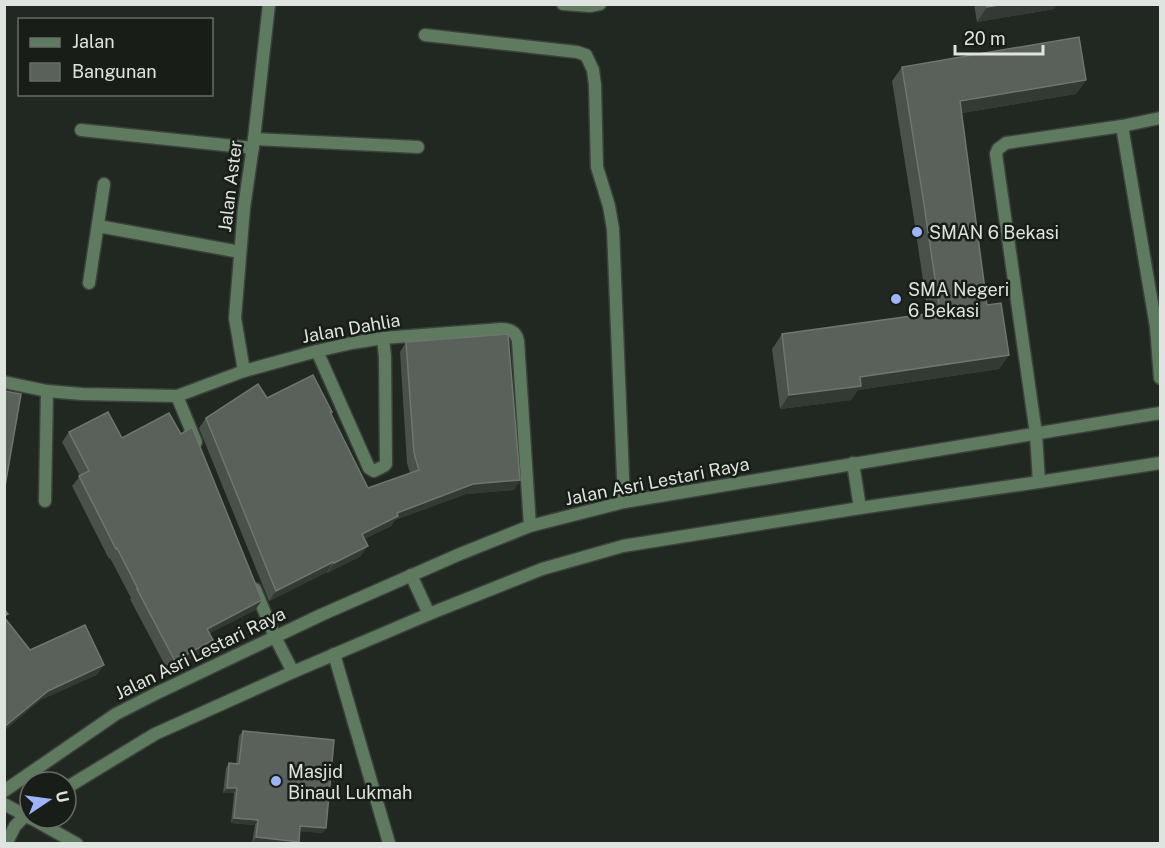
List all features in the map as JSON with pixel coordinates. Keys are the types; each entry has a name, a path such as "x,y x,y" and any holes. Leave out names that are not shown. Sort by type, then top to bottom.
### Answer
{"street":[{"name":"Jalan Aster","path":"244,371 235,318 244,208 254,144 269,4"},
{"path":"563,4 590,6 600,4"},
{"path":"425,34 577,52 590,62 595,85 597,167 609,206 613,229 624,502"},
{"path":"1039,482 1036,434 996,154 998,149 1006,143 1161,118"},
{"path":"1122,126 1156,327 1161,378"},
{"path":"81,130 254,144 418,147"},
{"path":"89,282 104,184"},
{"path":"98,226 240,252"},
{"name":"Jalan Dahlia","path":"4,382 82,394 177,396 244,371 317,351 383,338 509,329 517,336 518,341 530,526"},
{"path":"317,351 369,468 374,471 386,464 383,338"},
{"path":"45,501 47,390"},
{"path":"177,396 203,458"},
{"name":"Jalan Asri Lestari Raya","path":"4,791 116,714 157,693 321,615 530,526 624,502 1161,413"},
{"path":"854,463 860,508"},
{"path":"78,781 155,735 334,654 542,569 620,546 1161,463"},
{"path":"411,576 429,614"},
{"path":"253,582 275,637 293,672"},
{"path":"334,654 388,843"},
{"path":"4,804 18,810"},
{"path":"6,843 18,824"},
{"path":"55,830 77,843"}],"building":[{"path":"986,4 1005,4 987,7"},
{"path":"1079,37 1086,80 960,101 987,305 1001,303 1009,355 860,377 861,386 789,395 782,334 940,312 902,67"},
{"path":"508,334 520,480 473,484 397,513 398,516 362,534 368,546 276,591 206,418 258,384 267,398 313,375 368,488 419,470 414,453 406,342"},
{"path":"4,391 21,394 4,492"},
{"path":"108,412 122,438 169,413 181,434 192,427 262,600 207,629 213,640 175,661 79,476 89,471 69,432"},
{"path":"4,617 30,650 85,625 104,665 48,691 4,727"},
{"name":"Masjid Binaul Lukmah","path":"243,731 334,740 326,828 300,826 299,842 256,837 258,820 234,818 237,788 227,788 229,763 239,764"}],"place":[{"name":"SMAN 6 Bekasi","path":"917,232"},
{"name":"SMA Negeri 6 Bekasi","path":"896,299"},
{"name":"Masjid Binaul Lukmah","path":"276,781"}]}
